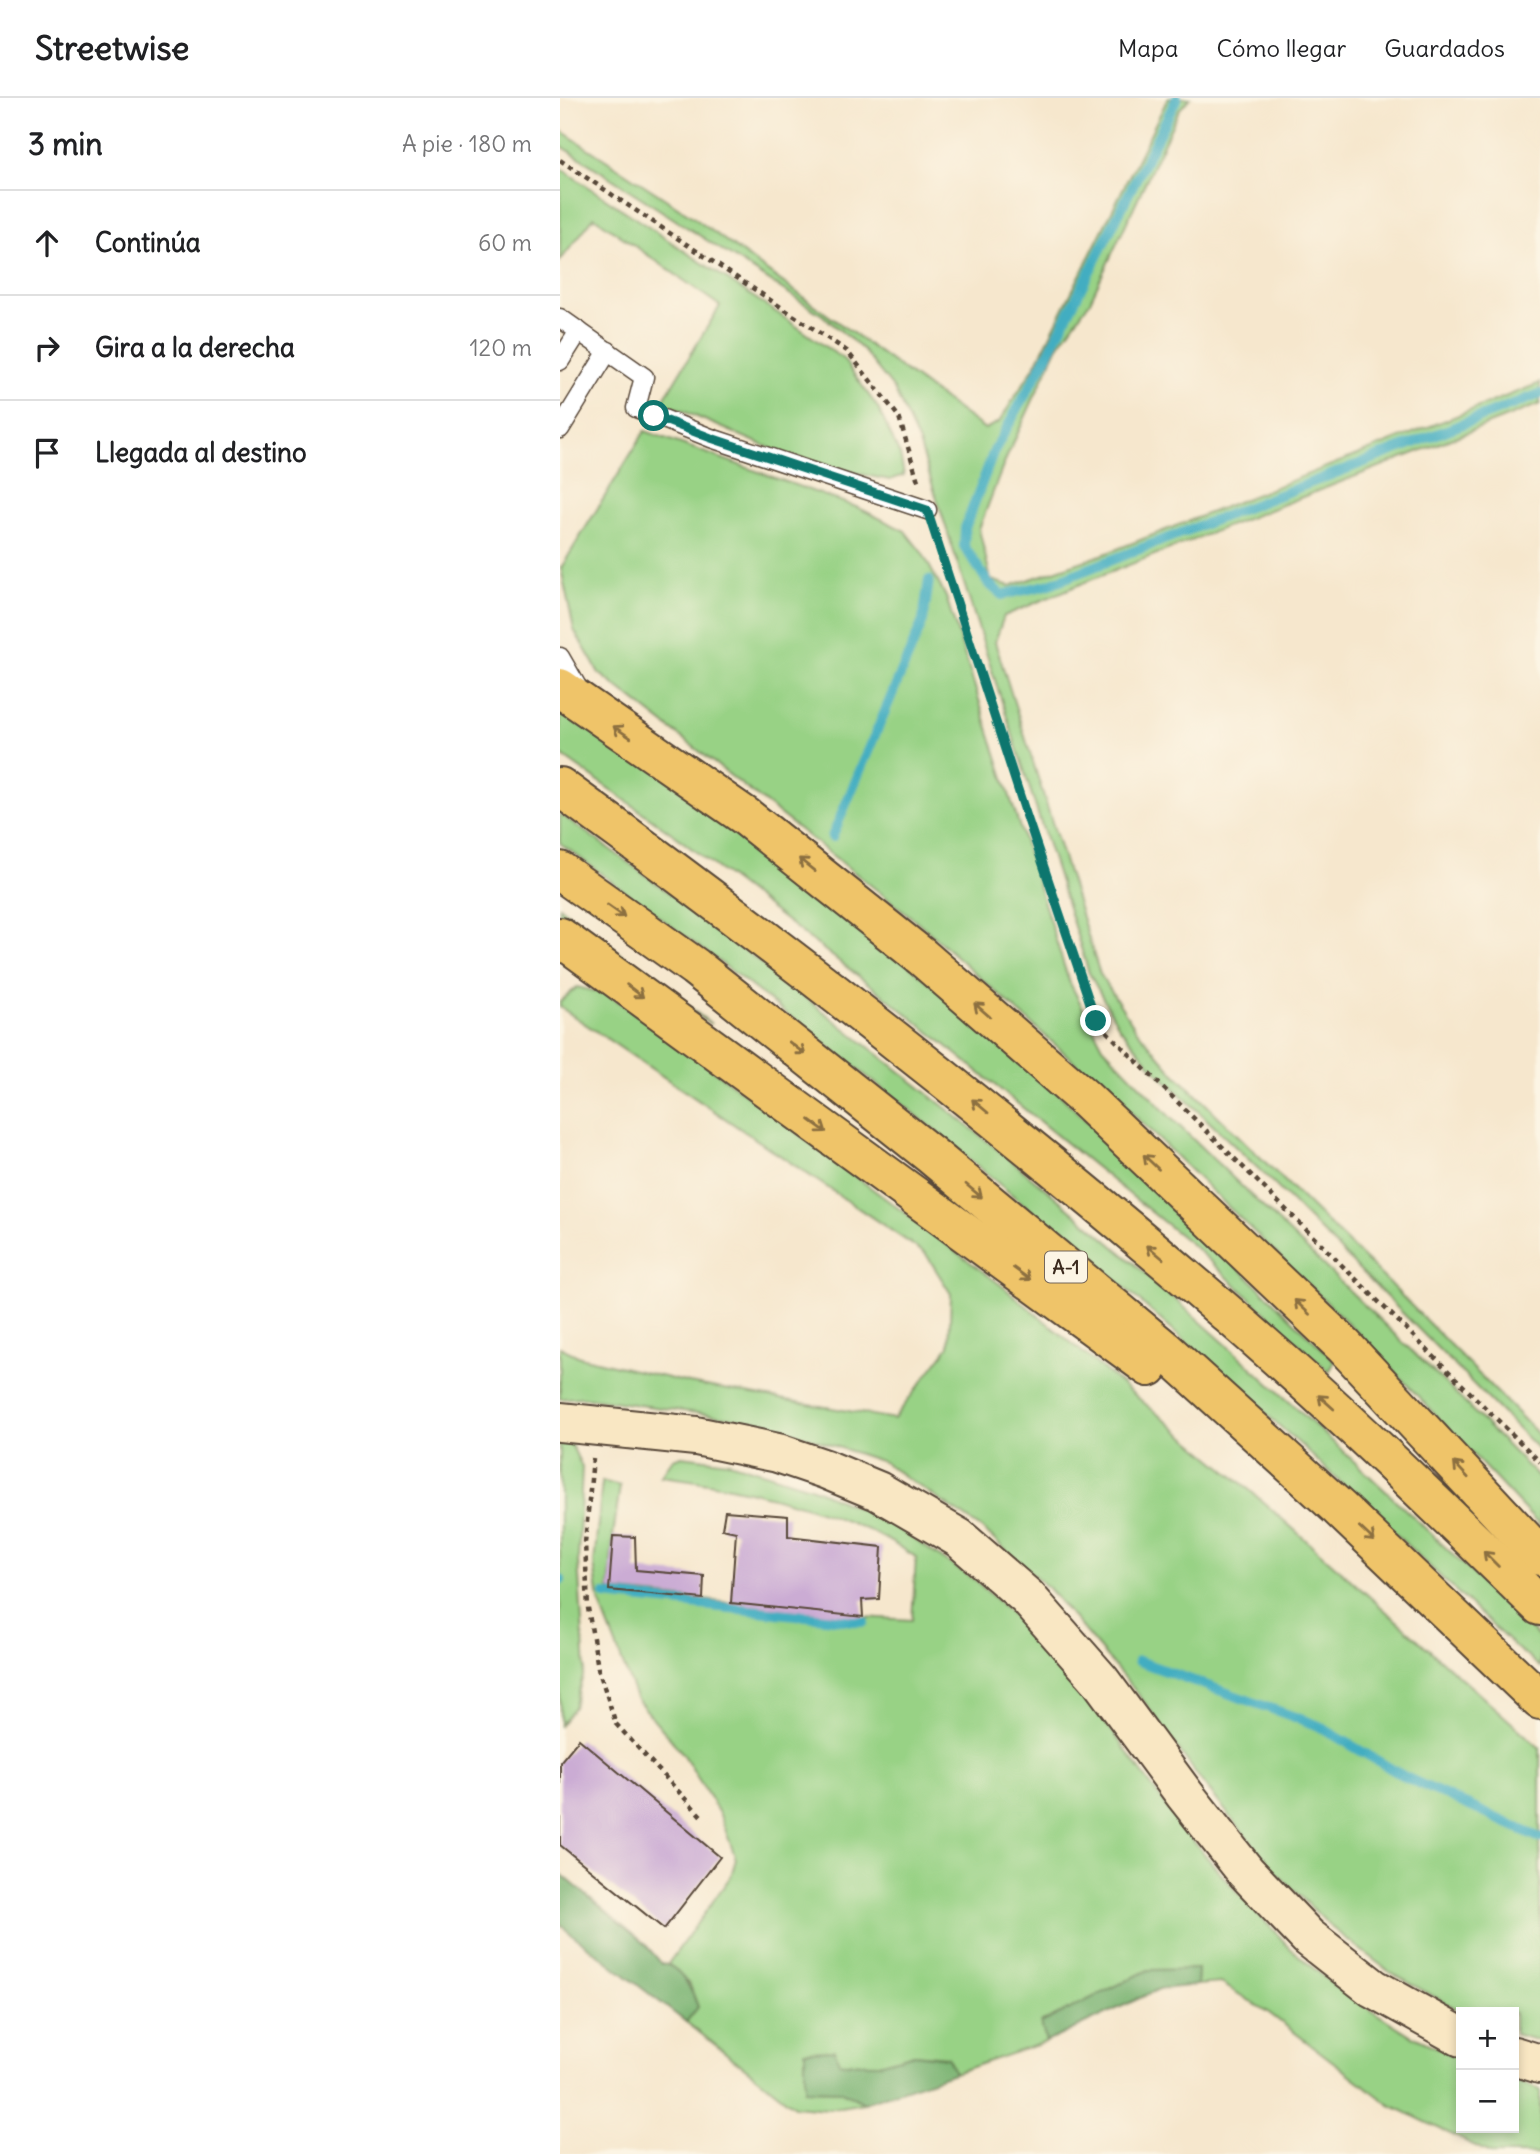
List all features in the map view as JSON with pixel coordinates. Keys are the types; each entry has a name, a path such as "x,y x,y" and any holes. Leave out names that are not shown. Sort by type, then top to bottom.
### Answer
{"highway":[{"path":"560,688 756,824 922,957 1083,1097 1344,1346 1540,1556"},
{"path":"560,787 732,913 1004,1126 1223,1309 1404,1473 1540,1606"},
{"name":"A-1","path":"560,872 695,967 931,1155 1164,1350 1339,1508 1540,1700"},
{"path":"565,946 1014,1268 1339,1508"}],"street":[{"path":"578,1424 696,1436 778,1453 878,1491 959,1538 1027,1597 1064,1638 1100,1680 1246,1872 1308,1937 1373,1988 1456,2034"},
{"path":"1519,2058 1540,2064"}],"lane":[{"path":"560,318 644,377 636,408 711,438 927,510"},
{"path":"560,361 579,331"},
{"path":"560,429 608,351"},
{"path":"560,657 592,711"}],"path":[{"path":"560,160 847,351 899,418 1025,811 1096,1021 1540,1462"},
{"path":"578,1424 589,1608 598,1668 616,1724 704,1818"}],"green space":[{"path":"1168,98 1190,98 1179,110 1090,301 1057,348 1005,461 979,529 991,580 1010,586 1107,553 1540,383 1540,404 1004,616 995,642 1100,974 1135,1028 1174,1073 1386,1280 1540,1436 1540,1451 1267,1177 1156,1071 1119,1027 1089,973 919,443 894,389 862,349 822,315 560,145 560,130 690,215 985,429 999,422 1036,364"},
{"path":"560,168 843,359 878,408 900,455 904,475 890,480 784,454 662,402 720,306 594,217 560,261"},
{"path":"645,431 859,508 905,531 923,554 946,597 1069,981 1103,1047 1170,1117 1449,1387 1540,1479 1540,1526 1363,1338 1136,1117 919,923 599,673 574,630 561,568"},
{"path":"560,697 868,931 1031,1067 1335,1361 1329,1372 1197,1249 891,1001 670,832 560,754"},
{"path":"560,814 689,908 858,1038 1028,1174 1152,1279 1344,1452 1532,1630 1540,1639 1540,1667 1514,1646 1303,1447 1134,1296 915,1114 729,969 560,843"},
{"path":"560,907 711,1024 560,923"},
{"path":"577,987 607,994 657,1028 1001,1285 1245,1486 1540,1748 1540,2041 1519,2035 1519,2007 1456,2008 1391,1973 1331,1927 1272,1868 1203,1783 1143,1700 1048,1588 981,1528 883,1462 762,1422 582,1397 560,1399 560,1347 580,1357 689,1383 894,1419 949,1346 951,1294 926,1254 560,1007 560,1002"},
{"path":"560,1441 571,1444 582,1467 578,1561 585,1669 574,1707 560,1725"},
{"path":"682,1456 729,1462 813,1488 888,1522 977,1582 1028,1629 1099,1713 1178,1823 1228,1882 1290,1948 1338,1989 1412,2036 1456,2057 1456,2133 1519,2133 1519,2082 1540,2090 1540,2154 1492,2154 1390,2105 1269,2013 1221,1983 1197,1985 1198,1969 1042,2022 1046,2042 954,2073 948,2057 914,2054 878,2065 838,2063 834,2050 805,2090 842,2091 864,2103 828,2109 794,2106 686,2022 698,2007 690,1985 668,1964 731,1876 736,1859 720,1815 684,1755 636,1698 599,1601 594,1564 602,1481 620,1486 609,1590 912,1620 916,1557 866,1529 811,1508 737,1488 661,1476 673,1459"},
{"path":"560,1873 645,1944 662,1964 669,1965 680,1974 698,2007 686,2022 560,1925"},
{"path":"1198,1969 1197,1985 1159,1989 1046,2042 1041,2023 1148,1970"},
{"path":"835,2050 839,2063 878,2064 914,2054 948,2058 954,2073 864,2103 842,2091 805,2090 805,2051"}],"building":[{"path":"725,1511 788,1516 788,1536 882,1547 879,1599 862,1600 863,1617 731,1603 736,1532 722,1529"},
{"path":"613,1536 635,1537 636,1570 704,1576 703,1599 609,1590"},
{"path":"579,1739 720,1857 664,1929 560,1845 560,1762"}],"waterway":[{"path":"1177,98 1046,358 994,451 965,528 964,546 989,584 1002,595 1047,585 1540,394"},
{"path":"832,837 923,621 929,580"},
{"path":"605,1595 864,1622"},
{"path":"1138,1661 1317,1725 1405,1777 1540,1838"}],"route":[{"path":"654,416 711,438 927,510 1096,1021"}]}
